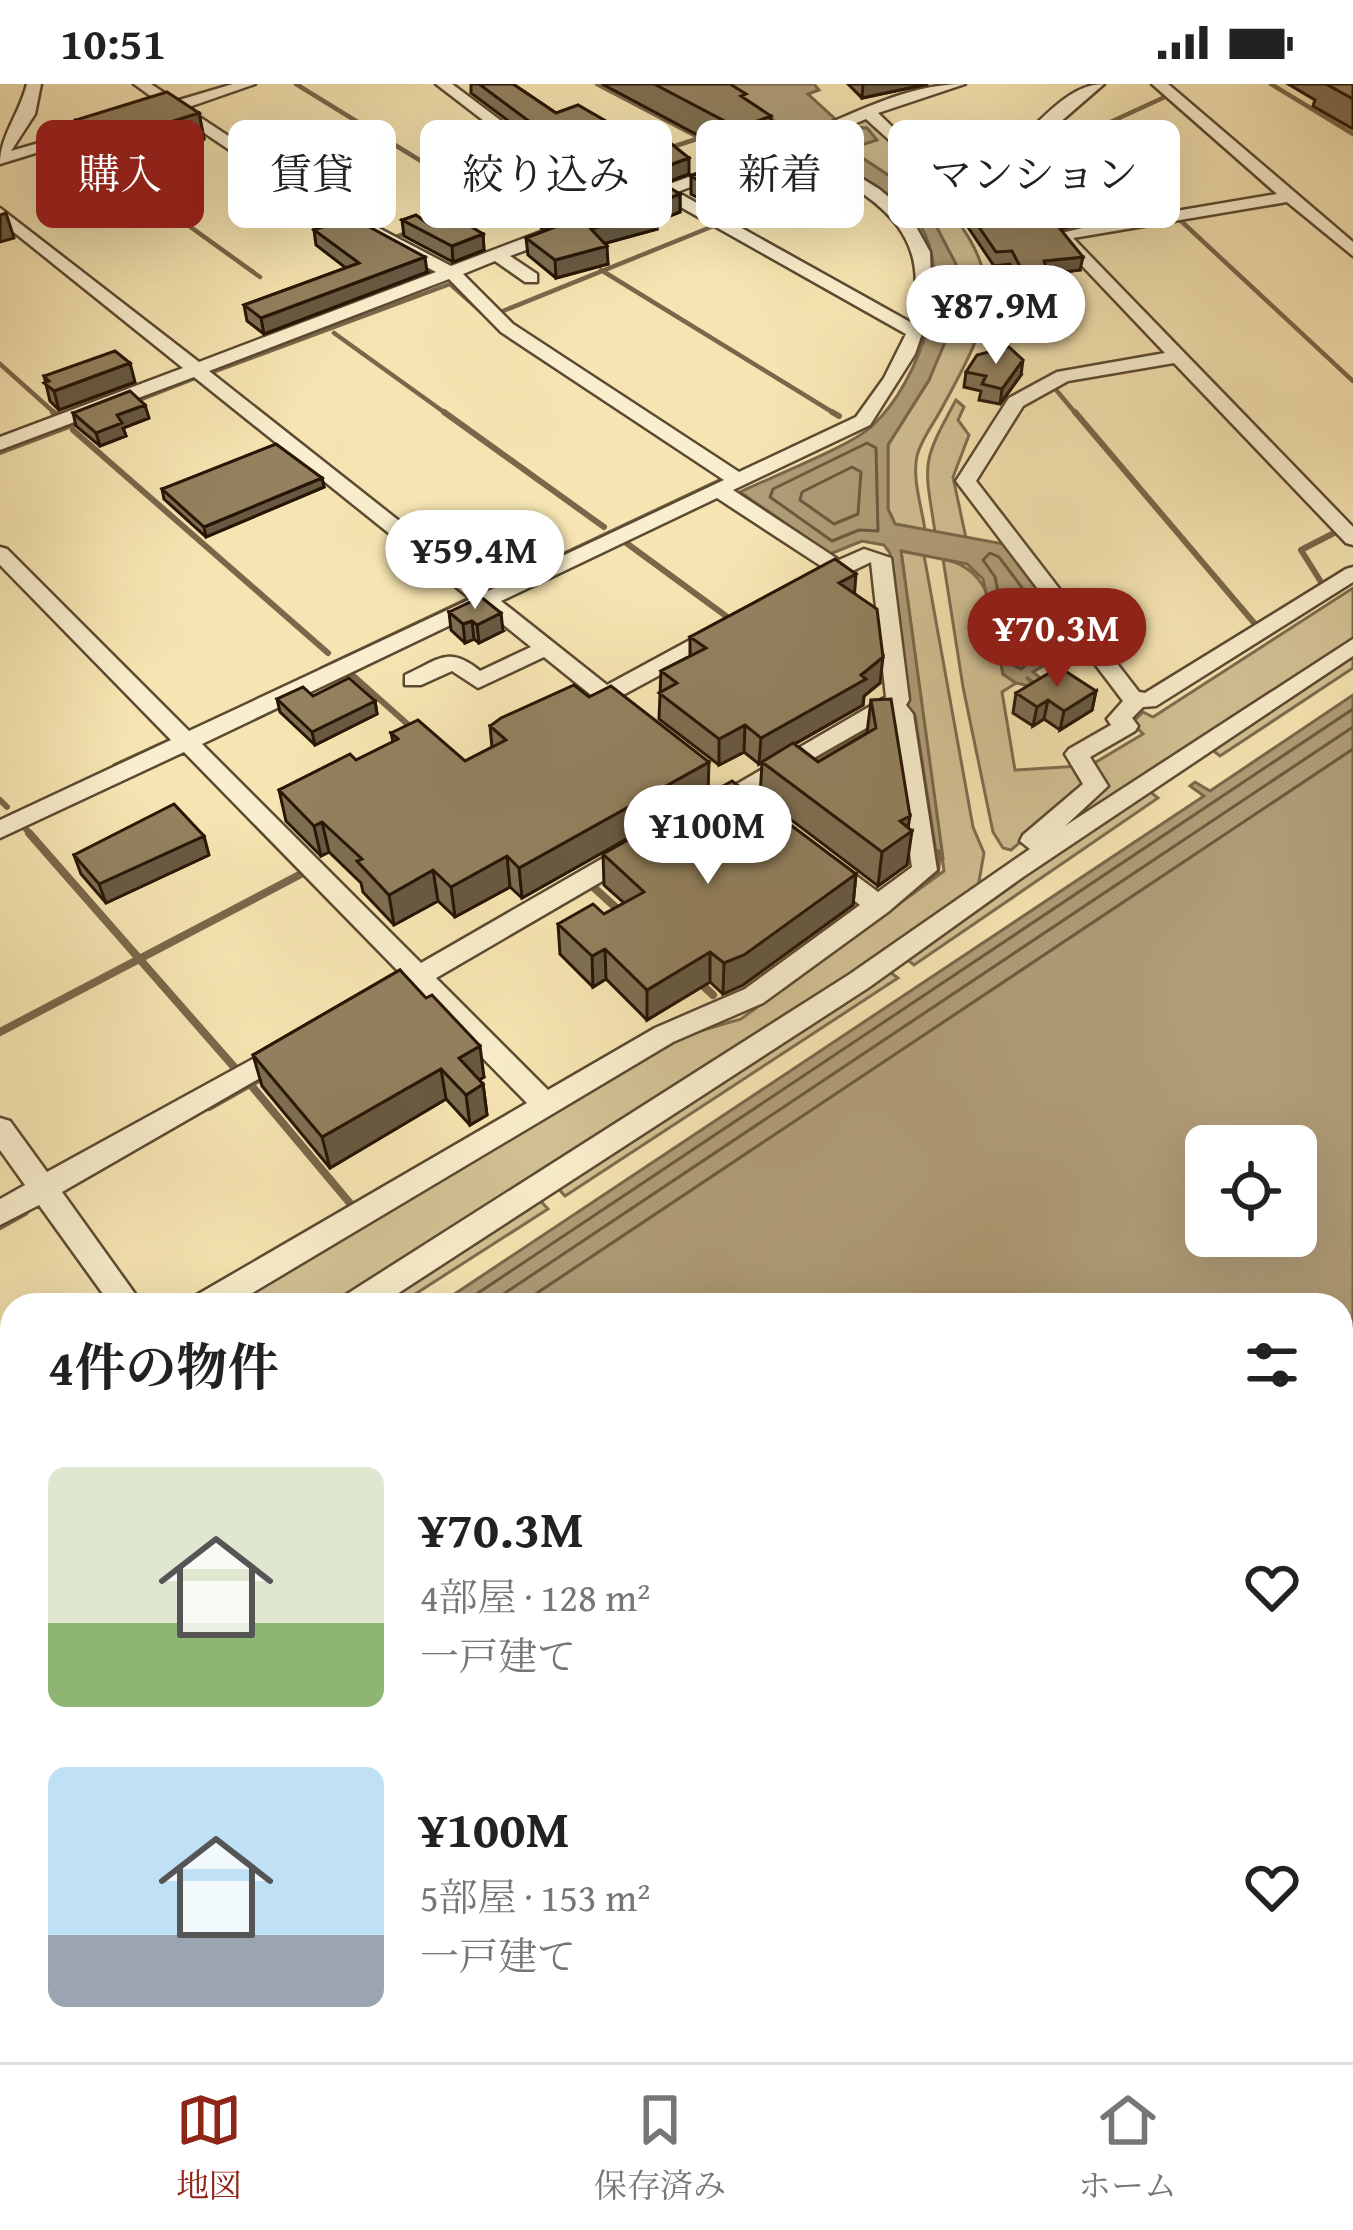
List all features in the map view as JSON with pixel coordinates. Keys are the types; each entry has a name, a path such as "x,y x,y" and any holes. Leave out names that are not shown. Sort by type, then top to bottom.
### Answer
{"street":[{"path":"0,158 27,113 34,84"},
{"path":"141,84 319,203 453,274 507,328 839,568"},
{"path":"154,113 248,84"},
{"path":"443,84 491,120"},
{"path":"705,84 760,120"},
{"path":"844,120 870,114 910,88 958,84"},
{"path":"1054,120 1066,102 1097,84"},
{"path":"1159,84 1353,250"},
{"path":"870,114 888,131"},
{"path":"0,158 134,119"},
{"path":"0,830 863,422 894,380 915,332 926,286 923,258 910,226 864,193"},
{"path":"672,195 915,332"},
{"path":"1180,214 1290,197"},
{"path":"0,213 641,723"},
{"path":"0,443 569,228"},
{"path":"1097,228 1061,235 1353,539"},
{"path":"500,256 531,278"},
{"path":"1177,356 1063,376 1016,402 965,481 1131,698 1148,701 1353,573"},
{"path":"0,553 544,1103"},
{"path":"692,817 898,700 880,558 864,555 800,590"},
{"path":"604,695 741,621"},
{"path":"374,1293 859,981 1014,871 1353,646"},
{"path":"413,680 454,661 478,681 545,648"},
{"path":"1014,871 1016,855 1096,787 1077,754 1126,726 1118,719 1138,699"},
{"path":"226,1293 664,1034 754,996 925,870 902,714 890,704"},
{"path":"348,1017 653,840"},
{"path":"806,850 879,906"},
{"path":"0,1213 307,1040"},
{"path":"0,1129 119,1293"}],"shaded area":[{"path":"869,119 888,138 888,175 864,159 864,138 870,134 864,120"},
{"path":"931,228 962,228 983,272 986,295 974,345 917,456 925,530 895,524 888,509 888,445 929,380 957,304"},
{"path":"956,400 964,407 958,420 969,435 953,477 966,538 935,532 928,476 931,451"},
{"path":"901,551 924,555 973,827 984,853 978,887 850,975 352,1293 245,1293 663,1042 741,1019 944,871"},
{"path":"943,559 975,575 990,603 1003,674 1016,683 1002,692 1015,770 1079,766 1084,788 1011,850 1003,848 993,832"},
{"path":"1353,588 1353,640 1044,844 1104,787 1091,765 1143,734 1132,723 1143,712 1153,717"},
{"path":"1353,657 1353,668 1220,756 1211,749"},
{"path":"1148,790 1158,798 914,965 905,958"},
{"path":"887,970 898,978 565,1196 556,1186"},
{"path":"538,1198 548,1209 417,1293 392,1293"}],"water":[{"path":"718,84 814,84 819,90 808,94 836,120 773,120"},
{"path":"864,128 867,128 877,140 864,144"},
{"path":"864,159 888,175 888,194 864,178"},
{"path":"920,228 937,228 957,266 957,304 929,380 888,445 888,509 895,524 1004,544 1079,644 1033,672 1044,681 1038,685 1026,677 1035,687 1016,683 1003,674 983,579 967,564 901,551 943,858 937,858 915,715 907,706 890,553 884,545 862,541 830,554 740,492 862,434 889,407 905,383 928,326 933,267"},
{"path":"1353,695 1353,1293 456,1293 1204,796 1190,786 1195,782 1210,791"}],"building":[{"path":"479,84 513,84 556,113 578,105 604,120 527,120"},
{"path":"654,84 730,84 771,116 723,120"},
{"path":"1326,84 1353,84 1353,99"},
{"path":"167,92 199,113 177,120 76,120"},
{"path":"672,144 689,158 672,164"},
{"path":"416,215 420,228 473,228 483,234 452,246 402,220"},
{"path":"371,228 425,257 261,318 244,305 359,263 314,230"},
{"path":"552,228 595,228 591,229 607,246 555,260 526,238"},
{"path":"980,228 1059,228 1083,257 1044,261 1048,272 1023,272 1012,251 996,252"},
{"path":"1009,347 1023,360 1002,389 982,384 986,376 966,372 977,355"},
{"path":"115,351 130,363 54,391 44,383 49,381 44,376"},
{"path":"130,391 145,405 117,415 122,423 96,433 73,413"},
{"path":"276,444 322,478 204,527 162,489"},
{"path":"835,559 856,574 839,583 877,609 883,657 861,675 866,679 761,738 745,725 719,739 659,693 677,683 661,671 706,648 690,637"},
{"path":"481,597 501,613 477,625 472,621 463,624 449,612"},
{"path":"1059,667 1096,691 1064,711 1048,700 1037,707 1016,693"},
{"path":"349,678 375,701 312,732 277,699 303,687 313,696"},
{"path":"574,685 589,697 611,686 709,762 519,868 507,856 451,887 433,870 389,895 357,861 362,859 322,822 314,826 279,790 350,754 356,760 398,739 391,733 418,720 465,761 506,740 490,726 501,718"},
{"path":"891,699 910,816 900,821 912,831 882,852 762,762 793,743 818,762 876,728 871,700"},
{"path":"732,781 856,874 744,955 724,963 710,952 647,990 605,949 592,956 558,924 593,904 604,914 644,892 603,854"},
{"path":"174,804 204,836 99,884 74,855"},
{"path":"400,970 426,998 432,995 480,1046 459,1058 483,1084 466,1095 441,1069 322,1137 253,1055"}],"waterway":[{"path":"296,84 420,160"},
{"path":"597,84 696,136"},
{"path":"1271,84 1353,134"},
{"path":"1115,120 1167,96"},
{"path":"672,147 696,139"},
{"path":"1180,220 1353,381"},
{"path":"192,228 260,277"},
{"path":"398,236 420,228"},
{"path":"602,271 709,228"},
{"path":"503,311 602,271"},
{"path":"602,271 834,413"},
{"path":"210,373 450,284 486,316"},
{"path":"334,333 448,415"},
{"path":"0,364 57,415 53,412"},
{"path":"134,402 195,378"},
{"path":"1057,391 1077,415"},
{"path":"444,412 604,527"},
{"path":"1075,412 1255,624"},
{"path":"834,413 839,416"},
{"path":"0,452 77,423"},
{"path":"73,430 328,653"},
{"path":"485,592 725,479"},
{"path":"1321,582 1301,550 1334,533"},
{"path":"625,542 726,616"},
{"path":"322,669 470,599"},
{"path":"349,672 413,729"},
{"path":"807,763 872,726"},
{"path":"115,766 174,739"},
{"path":"0,800 7,807"},
{"path":"25,828 32,836"},
{"path":"29,833 139,959"},
{"path":"911,892 936,871 938,853"},
{"path":"139,959 303,873"},
{"path":"591,885 623,914"},
{"path":"0,1032 139,959"},
{"path":"139,959 235,1068"},
{"path":"697,980 713,995"},
{"path":"209,1107 264,1076"},
{"path":"250,1084 354,1208"},
{"path":"0,1226 25,1212"}]}
